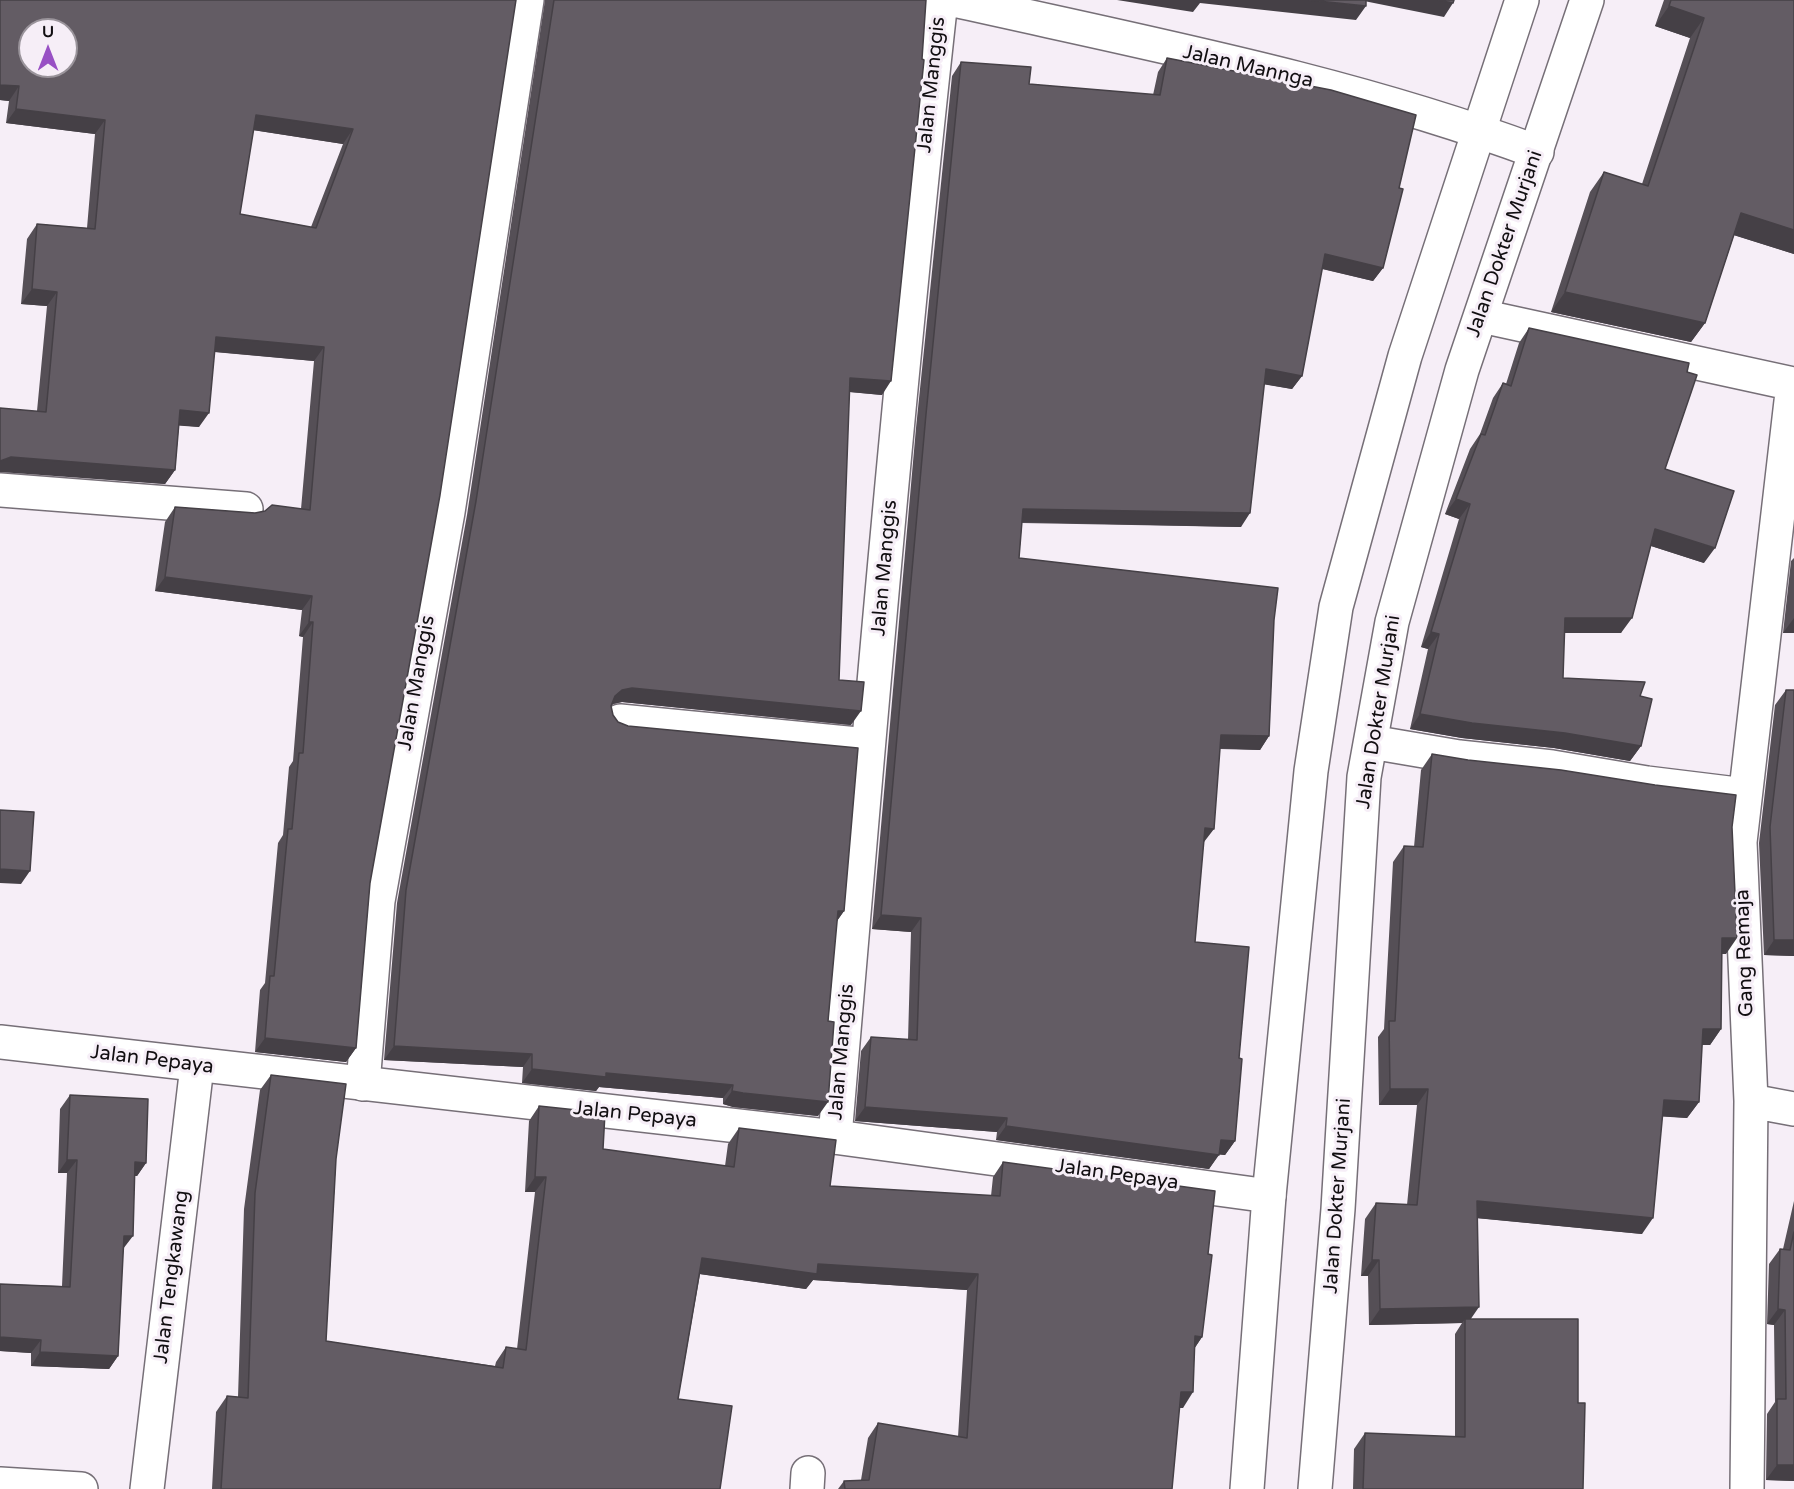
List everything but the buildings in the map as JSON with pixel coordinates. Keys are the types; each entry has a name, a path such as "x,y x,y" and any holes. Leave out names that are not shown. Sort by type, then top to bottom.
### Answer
{"street":[{"name":"Jalan Manggis","path":"363,1084 378,901 449,500 527,0"},
{"name":"Jalan Manggis","path":"835,1137 868,745 916,225 941,0"},
{"name":"Jalan Mannga","path":"954,0 1312,81 1479,131 1537,152"},
{"path":"1247,1489 1269,1196 1311,771 1336,607 1405,356 1522,0"},
{"name":"Jalan Dokter Murjani","path":"1315,1489 1338,1209 1364,777 1392,622 1462,370 1587,0"},
{"path":"1481,316 1793,384"},
{"name":"Gang Remaja","path":"1747,1489 1751,1101 1740,842 1793,384"},
{"path":"0,490 246,509"},
{"path":"620,720 868,745"},
{"path":"1371,742 1459,757 1552,767 1647,783 1745,795"},
{"name":"Jalan Pepaya","path":"0,1042 835,1137 1269,1196"},
{"name":"Jalan Tengkawang","path":"147,1489 197,1066"},
{"path":"1751,1101 1794,1109"},
{"path":"0,1484 81,1489"}]}
